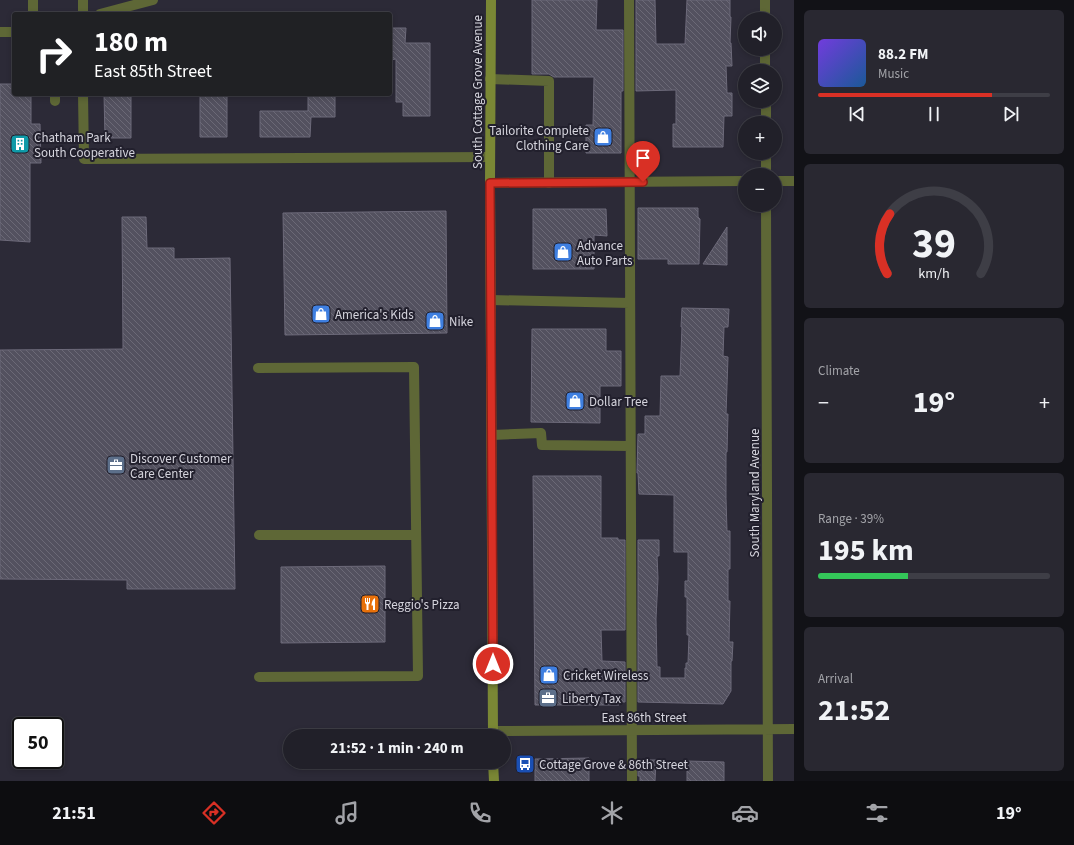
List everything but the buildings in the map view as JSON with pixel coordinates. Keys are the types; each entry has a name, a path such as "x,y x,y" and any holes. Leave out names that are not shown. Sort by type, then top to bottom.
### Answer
{"main road":[{"name":"South Cottage Grove Avenue","path":"490,0 493,729"},
{"path":"494,769 494,781"}],"street":[{"path":"33,12 34,0"},
{"path":"82,0 83,12"},
{"path":"108,12 153,0"},
{"path":"629,0 632,781"},
{"path":"765,0 765,12"},
{"path":"0,32 12,32"},
{"path":"490,79 549,81 549,183"},
{"path":"83,96 84,159 490,157"},
{"path":"782,181 794,181"},
{"path":"490,183 738,182"},
{"name":"South Maryland Avenue","path":"766,212 768,781"},
{"path":"491,300 630,303"},
{"path":"258,368 414,367 418,676 260,677"},
{"path":"492,436 541,433 542,444 630,446"},
{"path":"259,535 416,534"},
{"name":"East 86th Street","path":"511,733 794,729"}],"place":[{"name":"Tailorite Complete Clothing Care","path":"603,137"},
{"name":"Chatham Park South Cooperative","path":"20,144"},
{"name":"Advance Auto Parts","path":"563,252"},
{"name":"America's Kids","path":"321,314"},
{"name":"Nike","path":"435,321"},
{"name":"Dollar Tree","path":"575,401"},
{"name":"Discover Customer Care Center","path":"116,465"},
{"name":"Reggio's Pizza","path":"370,604"},
{"name":"Cricket Wireless","path":"549,675"},
{"name":"Liberty Tax","path":"548,698"},
{"name":"Cottage Grove & 86th Street","path":"525,764"}],"route":[{"path":"493,664 490,183 643,182"}]}
